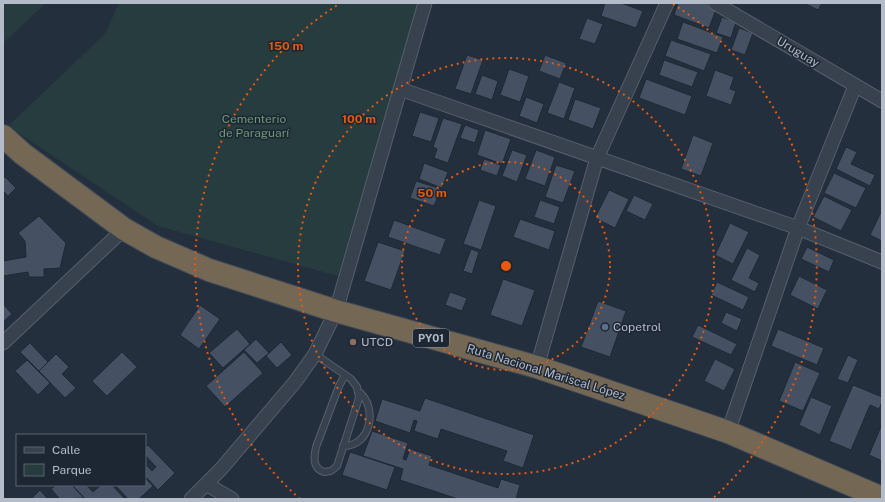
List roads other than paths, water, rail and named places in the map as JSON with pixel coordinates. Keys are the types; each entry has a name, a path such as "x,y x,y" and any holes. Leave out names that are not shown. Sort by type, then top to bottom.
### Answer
{"highway":[{"name":"Ruta Nacional Mariscal López","path":"3,136 23,154 124,229 156,247 209,270 336,311 537,367 728,432 882,498"}],"street":[{"path":"191,499 206,484 295,382 315,354 336,311 425,3"},
{"path":"537,367 597,158 667,3"},
{"name":"Uruguay","path":"715,3 882,101"},
{"path":"728,432 798,228 855,86"},
{"path":"400,89 798,228 882,262"},
{"path":"3,343 124,229"},
{"path":"206,484 232,499"}],"lane":[{"path":"315,354 355,383 359,392 368,402 369,421 366,431 359,441 351,446 343,446"},
{"path":"345,375 338,386 316,447 314,457 317,468 327,472 334,469 358,403 359,392"}],"place":[{"name":"Copetrol","path":"605,327"},
{"name":"UTCD","path":"353,342"}],"park label":[{"name":"Cementerio de Paraguarí","path":"254,126"}]}
